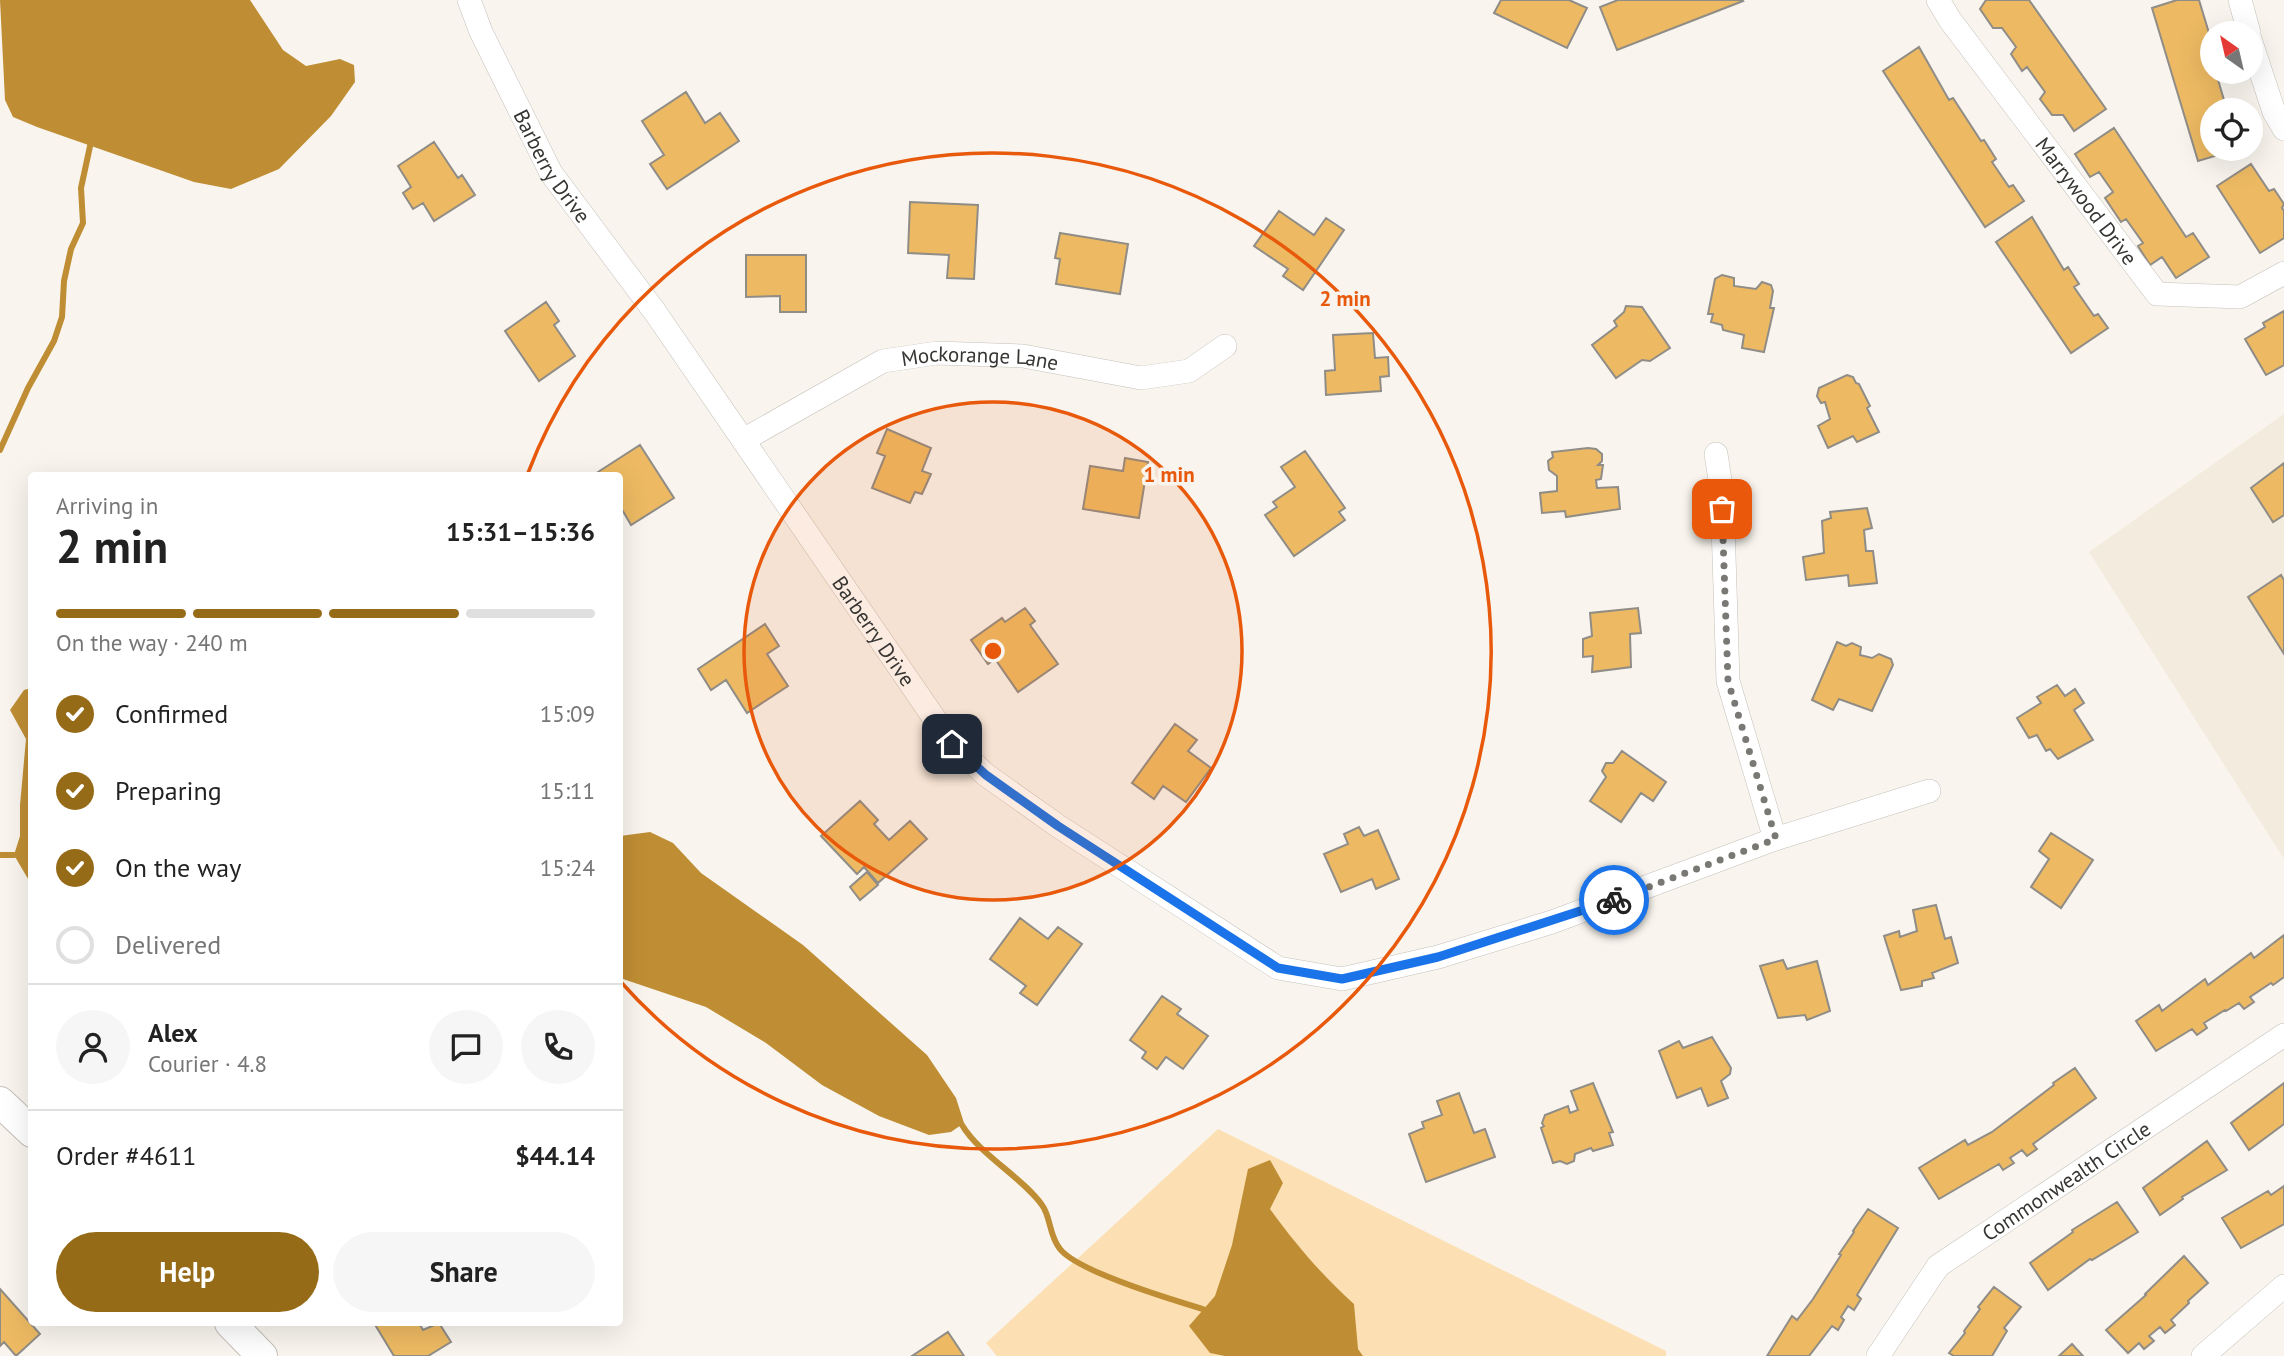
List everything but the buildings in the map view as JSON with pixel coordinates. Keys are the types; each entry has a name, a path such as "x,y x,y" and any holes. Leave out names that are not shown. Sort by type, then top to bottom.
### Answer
{"street":[{"name":"Barberry Drive","path":"469,0 481,32 551,173 655,312 745,439 952,744 986,775 1058,826 1278,968 1342,979 1438,957 1603,904 1776,839 1929,791"},
{"name":"Marrywood Drive","path":"1938,0 1950,20 2157,294 2241,297 2284,274"},
{"path":"2240,0 2246,21"},
{"path":"2263,79 2274,112 2284,129"},
{"name":"Mockorange Lane","path":"745,439 883,360 937,353 1023,356 1141,378 1189,371 1225,346"},
{"path":"1716,454 1722,493 1728,681 1776,839"},
{"name":"Commonwealth Circle","path":"1878,1356 1938,1266 2284,1035"},
{"path":"0,1102 28,1128"},
{"path":"2203,1356 2284,1286"},
{"path":"233,1326 262,1356"}],"shaded area":[{"path":"0,0 250,0 283,50 306,66 340,59 354,65 355,82 331,116 279,169 231,189 194,182 37,127 13,117 5,100"},
{"path":"2284,414 2284,859 2089,552"},
{"path":"28,689 28,879 14,855 20,836 26,739 10,710 24,690"},
{"path":"650,832 673,843 701,873 803,945 927,1055 956,1098 964,1123 951,1132 929,1135 879,1116 822,1085 766,1043 706,1007 623,979 623,836"},
{"path":"1218,1129 1666,1351 1666,1356 997,1356 986,1343"},
{"path":"1270,1160 1283,1183 1270,1209 1310,1259 1354,1304 1358,1349 1363,1356 1225,1356 1210,1353 1189,1326 1215,1296 1232,1245 1248,1169"}],"waterway":[{"path":"0,450 28,388 54,341 62,317 64,281 71,249 83,223 81,188 92,137"},
{"path":"0,855 14,855"},
{"path":"962,1125 979,1146 1034,1195 1047,1215 1056,1244 1070,1258 1105,1276 1203,1309"}],"way so far":[{"path":"1614,900 1776,839 1728,681 1722,509"}],"route":[{"path":"952,744 986,775 1058,826 1278,968 1342,979 1387,970 1552,922 1614,900"}]}
